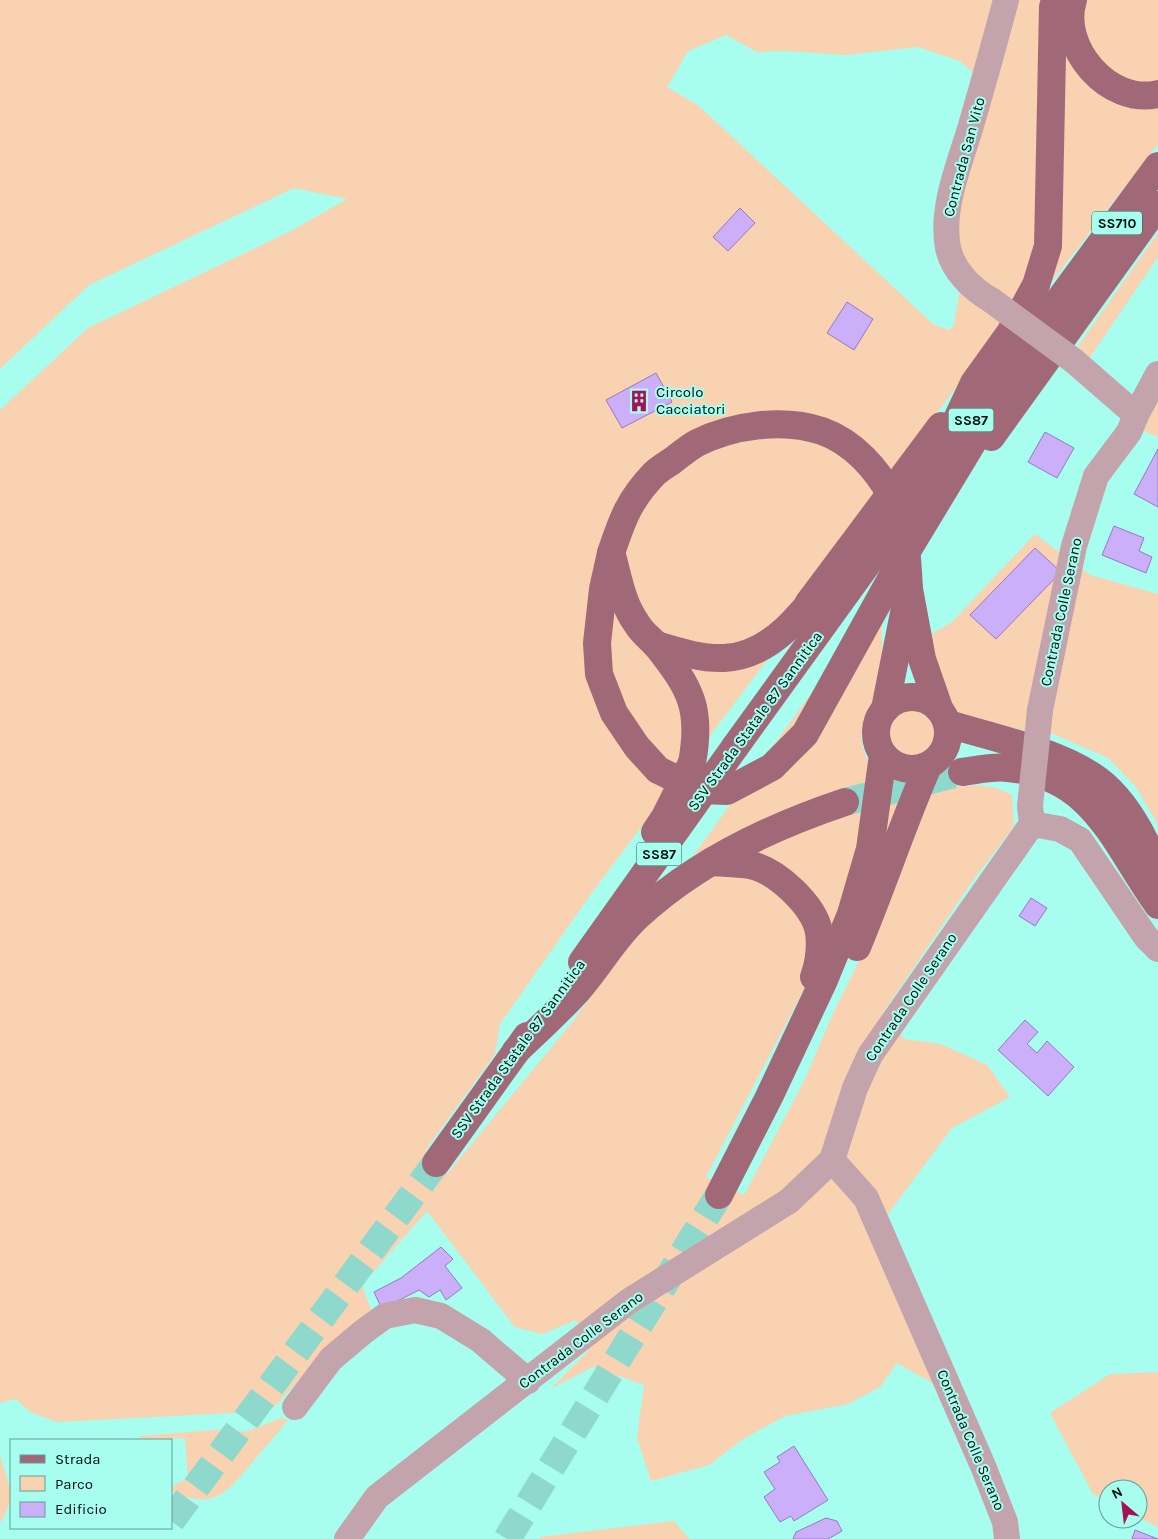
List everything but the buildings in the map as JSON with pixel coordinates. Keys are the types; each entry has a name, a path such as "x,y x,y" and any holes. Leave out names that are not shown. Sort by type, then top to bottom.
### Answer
{"main road":[{"path":"656,645 693,656 728,659 764,647 787,628 808,604 1010,333 1036,285 1048,246 1052,8 1055,0"},
{"path":"1072,0 1070,8 1071,33 1079,51 1091,70 1109,84 1127,92 1150,96 1158,94"},
{"name":"SS710","path":"1076,280 1158,166"},
{"path":"1076,280 1101,257 1158,190"},
{"path":"901,562 1158,205"},
{"name":"SSV Strada Statale 87 Sannitica","path":"436,1163 1011,364 1076,280"},
{"path":"769,1097 818,1026 850,962 881,890 906,817 933,762 948,743 943,716 922,659 909,589 907,548 902,524 893,498 878,474 855,450 823,431 796,426 766,425 733,429 696,444 654,473 626,508 611,553 603,589 597,642 599,674 614,713 637,748 658,770 699,790 727,791 772,767 804,734 901,562 982,427 1011,364"},
{"path":"931,476 974,382"},
{"path":"808,604 886,538"},
{"path":"582,962 620,882 665,817 692,763 696,739 695,708 679,674 637,625 624,601 611,553"},
{"path":"885,709 909,589"},
{"path":"1026,747 980,751 933,762 916,769 892,764 883,755 876,737 879,717 885,709 894,701 906,697 918,697 929,700 943,716 1026,747 1067,763 1098,779 1122,804 1140,833 1158,871"},
{"path":"719,1195 769,1097 824,980 851,914 870,849 883,755"},
{"path":"962,772 1007,768 1049,776 1075,792 1096,812 1124,849 1158,905"},
{"path":"516,1051 578,990 636,918 676,883 711,862 795,819 845,802"},
{"path":"711,862 751,865 778,876 803,901 818,929 820,953 815,975 775,1063 769,1097"}],"street":[{"name":"Contrada San Vito","path":"1006,0 953,189 946,227 949,251 959,272 972,288 1074,361 1136,415"},
{"name":"Contrada Colle Serano","path":"346,1539 377,1497 629,1301 789,1202 832,1160 856,1088 870,1055 1031,815 1040,710 1074,546 1096,476 1129,432 1158,374"},
{"path":"1031,815 1080,840 1146,937 1158,949"},
{"name":"Contrada Colle Serano","path":"832,1160 866,1198 984,1466 1005,1522 1007,1539"},
{"path":"295,1407 331,1360 363,1332 385,1316 415,1310 441,1316 480,1340 528,1381"}],"green space":[{"path":"0,0 1158,0 1158,144 1050,284 990,342 806,588 767,660 591,894 500,1024 495,1054 427,1148 423,1163 447,1174 573,1021 858,629 882,623 880,684 877,695 864,722 862,732 864,752 870,764 849,903 706,1177 744,1195 805,1079 833,1013 863,953 931,792 962,786 982,786 1002,790 1012,795 1014,826 971,883 882,1014 904,1039 941,1044 987,1065 1010,1097 952,1128 873,1234 936,1385 897,1363 880,1387 848,1404 785,1416 743,1439 709,1465 651,1481 637,1438 644,1385 593,1367 550,1389 589,1350 576,1320 542,1334 515,1327 427,1211 362,1285 372,1313 341,1335 273,1408 232,1413 57,1422 30,1412 16,1399 0,1403 0,410 88,328 291,231 347,199 294,188 89,285 0,369","holes":["726,35 757,52 785,51 846,55 918,47 960,61 976,75 949,269 960,290 954,324 950,330 934,325 699,106 667,87 688,51"]},
{"path":"1158,233 1158,257 1088,360 1078,346"},
{"path":"1158,389 1158,437 1141,430"},
{"path":"1035,534 1090,575 1158,594 1158,825 1136,787 1108,758 1053,734 977,723 956,712 945,691 930,635 952,622"},
{"path":"913,707 923,709 932,715 938,724 940,734 938,744 932,753 923,759 913,761 903,759 894,753 888,744 886,734 888,724 894,715 903,709"},
{"path":"888,768 910,775 875,862"},
{"path":"1158,1372 1158,1527 1148,1522 1148,1479 1098,1479 1098,1496 1093,1494 1050,1413 1110,1374"},
{"path":"281,1418 288,1420 233,1484 225,1491 207,1499 185,1497 172,1491 172,1485 188,1477 185,1438 137,1439 141,1436 227,1429 246,1432"},
{"path":"0,1455 10,1489 10,1503 0,1524"},
{"path":"674,1521 689,1539 540,1539 540,1537"}],"tunnel":[{"path":"845,802 962,772"},
{"path":"172,1520 436,1163"},
{"path":"507,1539 719,1195"}],"place":[{"name":"Circolo Cacciatori","path":"639,401"}]}
